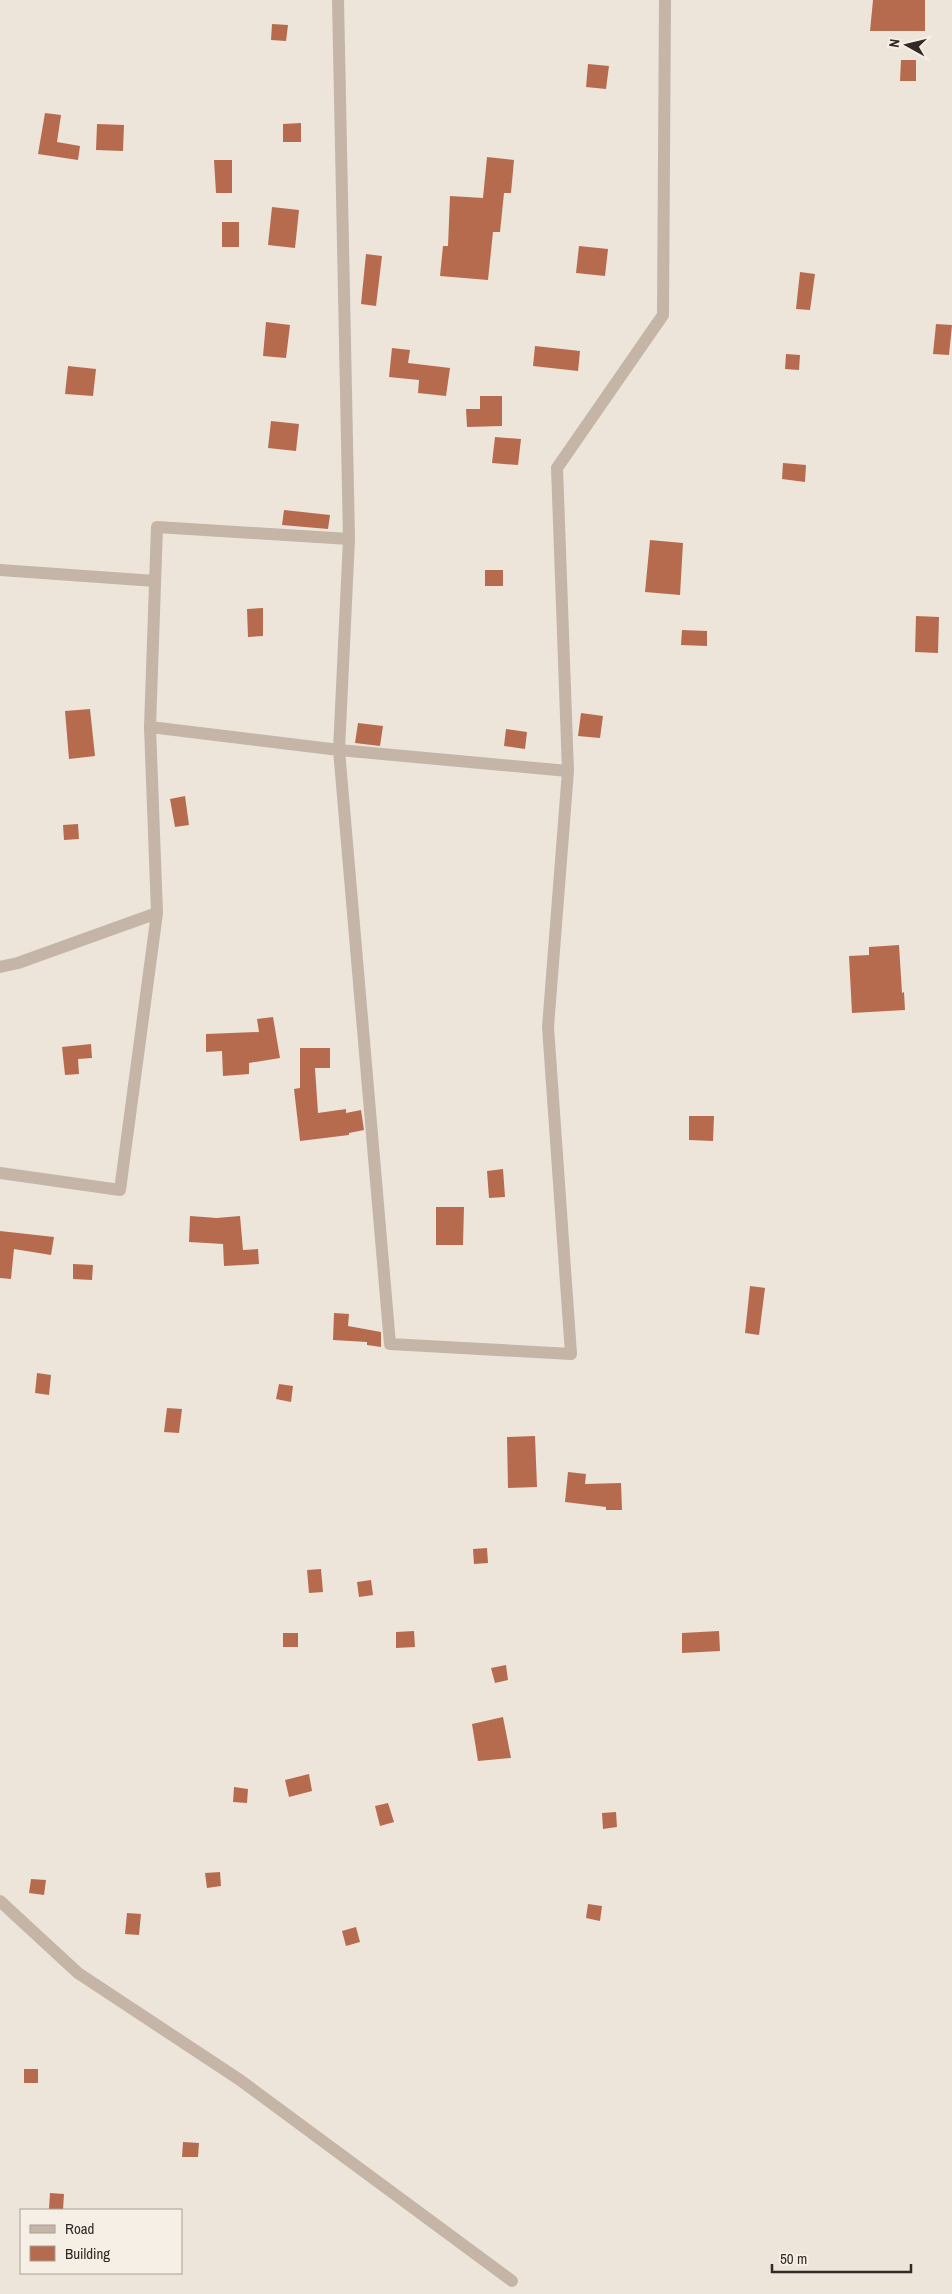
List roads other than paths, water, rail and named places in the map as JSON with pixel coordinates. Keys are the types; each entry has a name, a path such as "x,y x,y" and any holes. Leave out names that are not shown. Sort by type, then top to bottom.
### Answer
{"street":[{"path":"338,0 349,539 338,750 390,1344 571,1354 548,1026 568,771 557,468 663,315 666,0"},
{"path":"0,1173 120,1190 157,913 150,727 157,527 349,539"},
{"path":"0,570 155,581"},
{"path":"150,727 338,750 568,771"},
{"path":"0,967 18,963 157,913"},
{"path":"0,1900 78,1973 240,2080 512,2281"}]}
